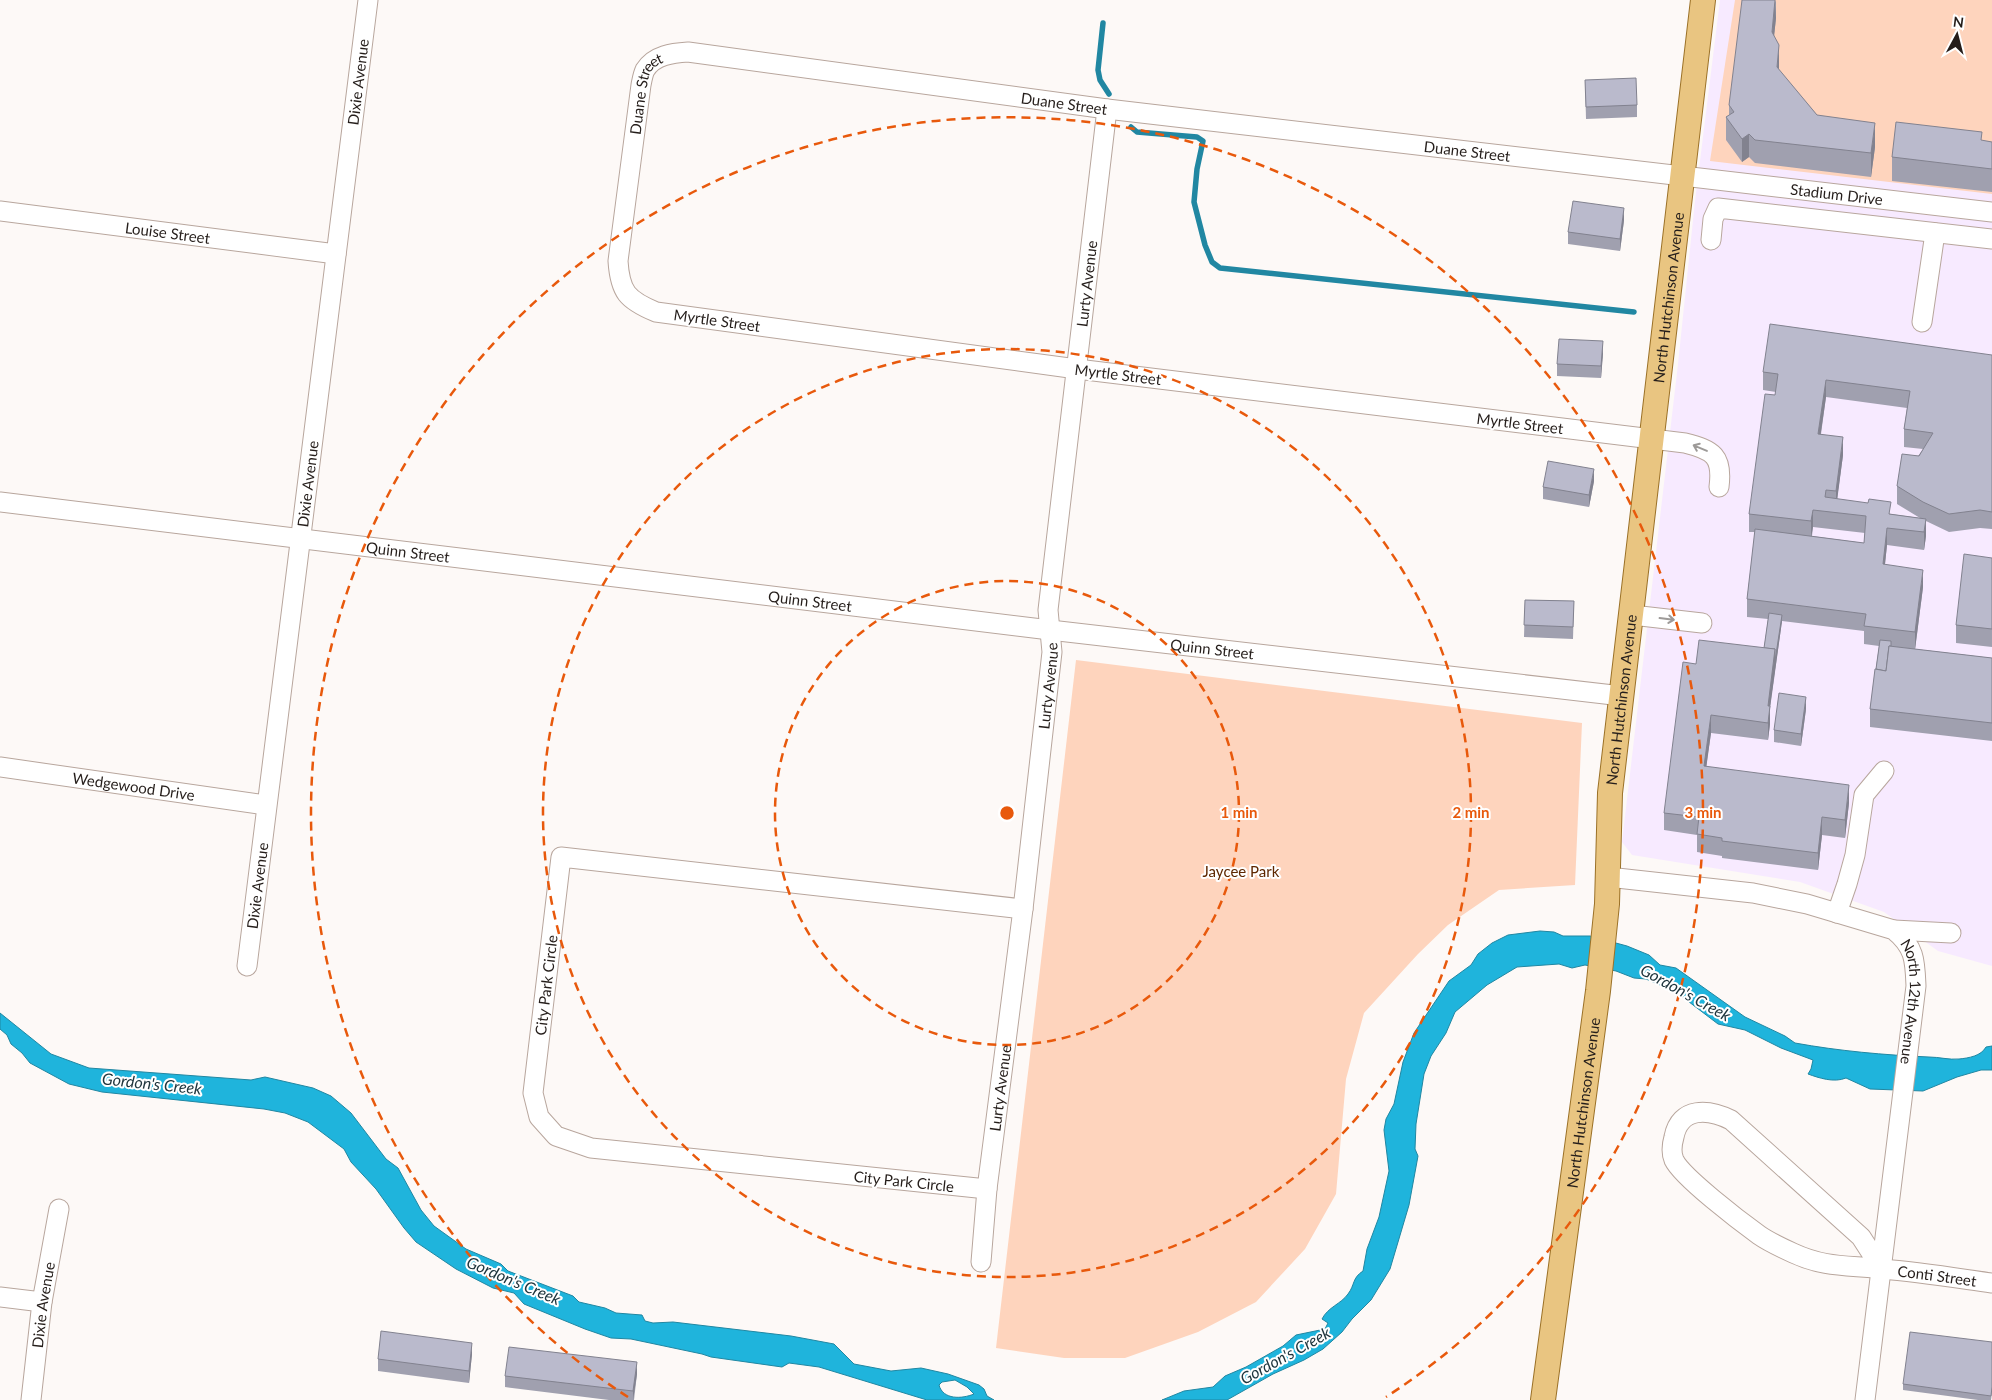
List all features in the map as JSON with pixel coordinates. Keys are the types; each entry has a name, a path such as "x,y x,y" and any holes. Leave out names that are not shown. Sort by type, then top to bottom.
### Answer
{"main road":[{"name":"North Hutchinson Avenue","path":"1543,1400 1598,991 1607,904 1610,793 1703,0"}],"street":[{"name":"Dixie Avenue","path":"247,966 368,0"},
{"name":"Duane Street","path":"618,260 641,85 646,69 658,58 670,53 688,52 1107,109 1682,176"},
{"name":"Lurty Avenue","path":"981,1262 987,1189 1023,909 1052,652 1048,610 1107,109"},
{"name":"Stadium Drive","path":"1682,176 1992,212"},
{"path":"1711,240 1712,219 1718,208 1992,239"},
{"name":"Louise Street","path":"0,211 336,254"},
{"path":"1922,322 1935,232"},
{"name":"Myrtle Street","path":"618,260 619,278 625,292 637,304 656,312 1077,369 1652,439 1696,446 1712,454 1720,464 1719,487"},
{"name":"Quinn Street","path":"0,502 1050,630 1622,696"},
{"path":"1632,615 1702,624"},
{"name":"Wedgewood Drive","path":"0,767 266,805"},
{"path":"1836,913 1855,855 1864,795 1884,771"},
{"name":"City Park Circle","path":"987,1189 591,1148 556,1136 539,1117 533,1093 561,857 1023,909"},
{"name":"North 12th Avenue","path":"1608,877 1753,893 1807,904 1894,930 1904,938 1912,950 1916,986 1865,1400"},
{"path":"1894,930 1951,933"},
{"name":"Conti Street","path":"1881,1268 1861,1238 1731,1120 1718,1114 1697,1112 1685,1116 1677,1126 1672,1148 1674,1160 1683,1172 1694,1183 1761,1236 1794,1254 1821,1264 1848,1268 1881,1268 1992,1283"},
{"name":"Dixie Avenue","path":"31,1400 42,1302 59,1209"},
{"path":"0,1297 42,1302"}],"shaded area":[{"path":"1720,0 1992,0 1992,966 1938,951 1884,912 1800,882 1632,855 1622,842 1678,364 1695,201"}],"green space":[{"path":"1735,0 1992,0 1992,194 1710,161"},
{"name":"Jaycee Park","path":"1076,660 1582,723 1575,885 1499,890 1448,925 1418,954 1364,1013 1346,1079 1336,1194 1305,1249 1256,1302 1198,1332 1125,1358 1064,1358 996,1348"}],"water":[{"name":"Gordon's Creek","path":"1540,931 1554,932 1563,936 1590,936 1627,946 1649,955 1660,965 1676,968 1745,1017 1785,1036 1795,1043 1862,1052 1955,1059 1974,1056 1981,1053 1986,1047 1992,1046 1992,1070 1981,1070 1957,1077 1923,1091 1870,1089 1846,1078 1832,1080 1808,1074 1813,1060 1781,1048 1745,1030 1718,1024 1676,992 1646,979 1634,978 1616,971 1585,965 1572,968 1559,964 1517,967 1487,985 1455,1012 1446,1033 1431,1056 1424,1074 1416,1124 1415,1149 1418,1156 1409,1205 1390,1269 1371,1300 1342,1332 1323,1349 1227,1400 1162,1400 1184,1391 1213,1387 1225,1376 1246,1367 1283,1346 1296,1335 1325,1329 1328,1323 1322,1319 1331,1308 1345,1297 1357,1276 1363,1271 1367,1249 1379,1217 1389,1171 1384,1130 1386,1119 1394,1104 1403,1062 1414,1033 1449,981 1471,965 1478,954 1492,943 1508,935"},
{"name":"Gordon's Creek","path":"0,1013 51,1054 89,1068 251,1080 265,1077 313,1088 331,1096 351,1113 386,1159 398,1168 421,1210 434,1226 466,1249 501,1264 508,1271 573,1296 579,1302 605,1308 616,1313 642,1315 645,1321 653,1323 673,1322 791,1336 834,1344 854,1364 891,1371 921,1368 948,1374 979,1385 984,1389 987,1396 994,1400 927,1400 819,1367 789,1363 782,1367 711,1357 631,1339 611,1338 585,1329 524,1304 514,1293 493,1288 456,1269 416,1242 376,1189 351,1162 344,1149 308,1122 285,1113 264,1109 102,1092 69,1084 30,1063 11,1044 7,1035 0,1029","holes":["955,1380 974,1394 954,1397 944,1393 939,1385 942,1382"]}],"building":[{"path":"1742,0 1775,0 1772,32 1779,45 1777,67 1817,115 1875,123 1871,153 1755,140 1749,134 1742,139 1726,117 1734,112 1729,105"},
{"path":"1636,78 1637,105 1586,107 1585,80"},
{"path":"1896,122 1982,132 1981,140 1992,142 1992,169 1892,157"},
{"path":"1573,201 1624,208 1620,239 1568,232"},
{"path":"1770,324 1992,355 1992,512 1980,510 1949,514 1923,502 1897,486 1902,454 1919,456 1933,433 1904,429 1910,391 1826,380 1818,434 1843,437 1836,491 1826,490 1825,497 1868,503 1869,499 1891,502 1889,514 1926,519 1924,532 1887,528 1883,564 1923,570 1915,632 1864,626 1866,614 1747,599 1755,529 1864,543 1866,516 1813,510 1811,521 1749,514 1765,394 1775,395 1778,374 1763,372"},
{"path":"1559,339 1603,341 1601,366 1557,364"},
{"path":"1548,461 1594,469 1589,495 1543,487"},
{"path":"1964,554 1992,558 1992,629 1956,625"},
{"path":"1525,600 1574,601 1573,627 1524,625"},
{"path":"1769,613 1782,615 1775,661 1775,649 1764,648"},
{"path":"1699,640 1775,649 1768,706 1770,706 1768,723 1711,715 1704,766 1849,785 1845,820 1822,817 1818,853 1722,841 1722,838 1697,834 1699,817 1664,813 1683,662 1696,664"},
{"path":"1880,640 1891,641 1886,671 1876,669"},
{"path":"1889,646 1992,658 1992,723 1870,709 1875,669 1886,671"},
{"path":"1779,693 1806,697 1801,734 1774,730"},
{"path":"381,1331 472,1343 469,1371 378,1359"},
{"path":"1910,1332 1992,1342 1991,1396 1903,1384"},
{"path":"509,1347 637,1362 633,1391 505,1376"}],"waterway":[{"path":"1103,23 1098,70 1100,80 1109,94"},
{"path":"1131,127 1137,132 1197,137 1203,141 1197,169 1194,202 1205,245 1212,262 1220,268 1634,312"}]}
